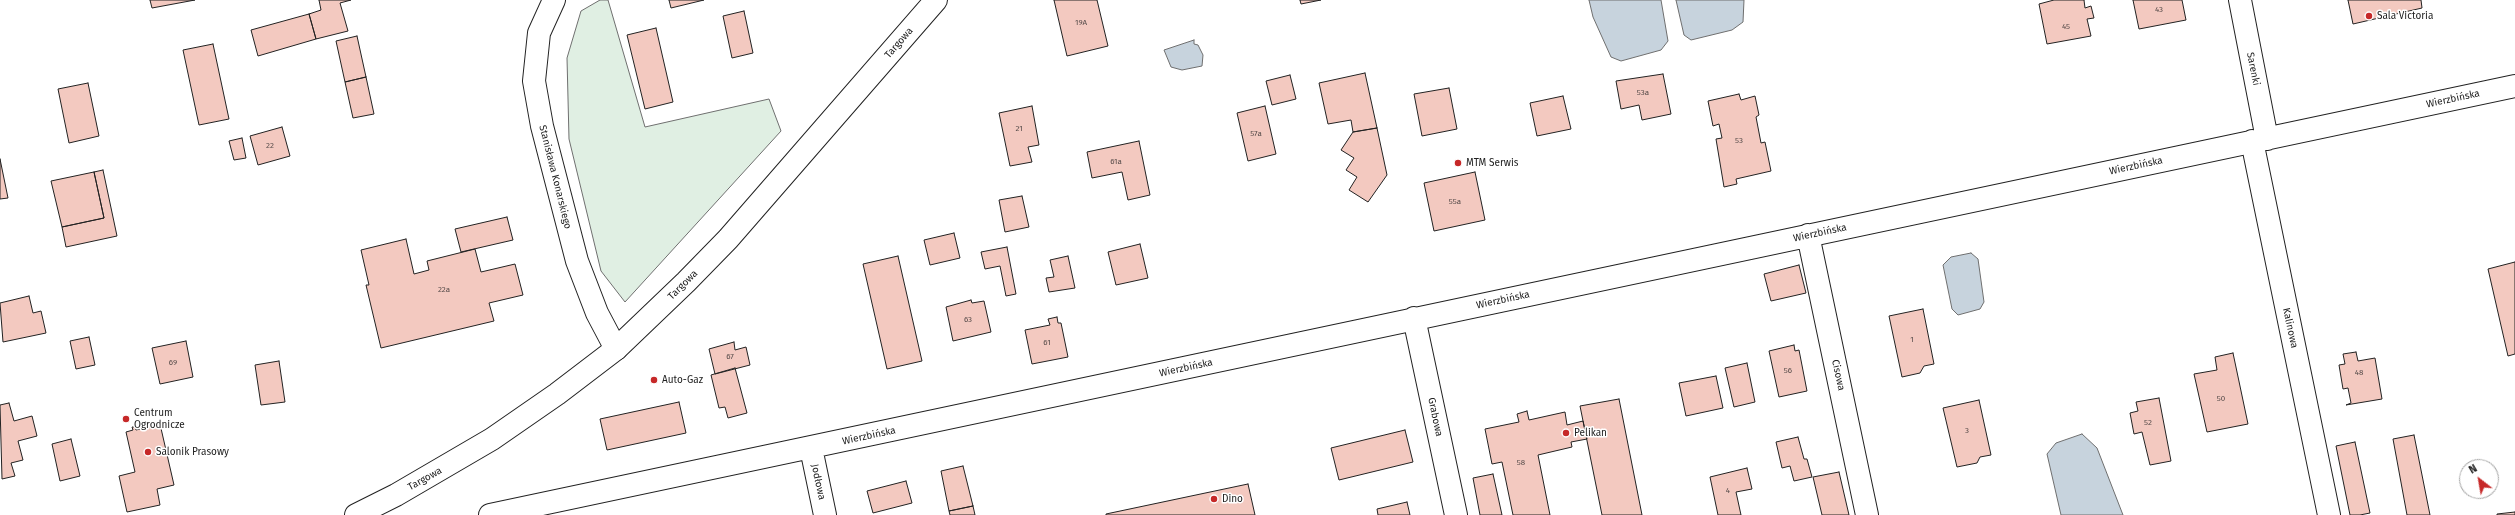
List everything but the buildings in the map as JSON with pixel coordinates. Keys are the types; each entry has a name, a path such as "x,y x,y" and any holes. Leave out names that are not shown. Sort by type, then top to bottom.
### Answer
{"street":[{"name":"Stanisława Konarskiego","path":"554,0 539,33 534,81 542,126 584,284 616,349"},
{"name":"Targowa","path":"379,511 492,439 557,394 616,349 681,288 728,239 936,0"},
{"name":"Sarenki","path":"2240,0 2260,140"},
{"name":"Wierzbińska","path":"490,515 811,448 1414,318 2515,86"},
{"name":"Kalinowa","path":"2260,140 2329,515"},
{"name":"Cisowa","path":"1808,235 1867,515"},
{"name":"Grabowa","path":"1414,318 1456,515"},
{"name":"Jodłowa","path":"811,448 825,515"},
{"path":"356,515 379,511"}],"green space":[{"path":"600,0 608,0 645,127 769,99 781,131 625,302 601,271 569,139 567,58 581,11"}],"shaded area":[{"path":"1589,0 1661,0 1668,41 1661,50 1621,61 1611,57 1593,17"},
{"path":"1676,0 1744,0 1743,22 1732,30 1691,40 1684,35"},
{"path":"1194,40 1194,44 1198,45 1203,55 1202,66 1182,70 1171,67 1164,50"},
{"path":"1971,253 1978,259 1984,302 1980,309 1958,315 1952,309 1943,265 1951,257"},
{"path":"2082,434 2097,448 2123,515 2061,515 2047,454 2056,443"}],"place":[{"name":"Sala Victoria","path":"2369,16"},
{"name":"MTM Serwis","path":"1458,163"},
{"name":"Auto-Gaz","path":"654,380"},
{"name":"Centrum Ogrodnicze","path":"126,419"},
{"name":"Pelikan","path":"1566,433"},
{"name":"Salonik Prasowy","path":"148,452"},
{"name":"Dino","path":"1214,499"}]}
